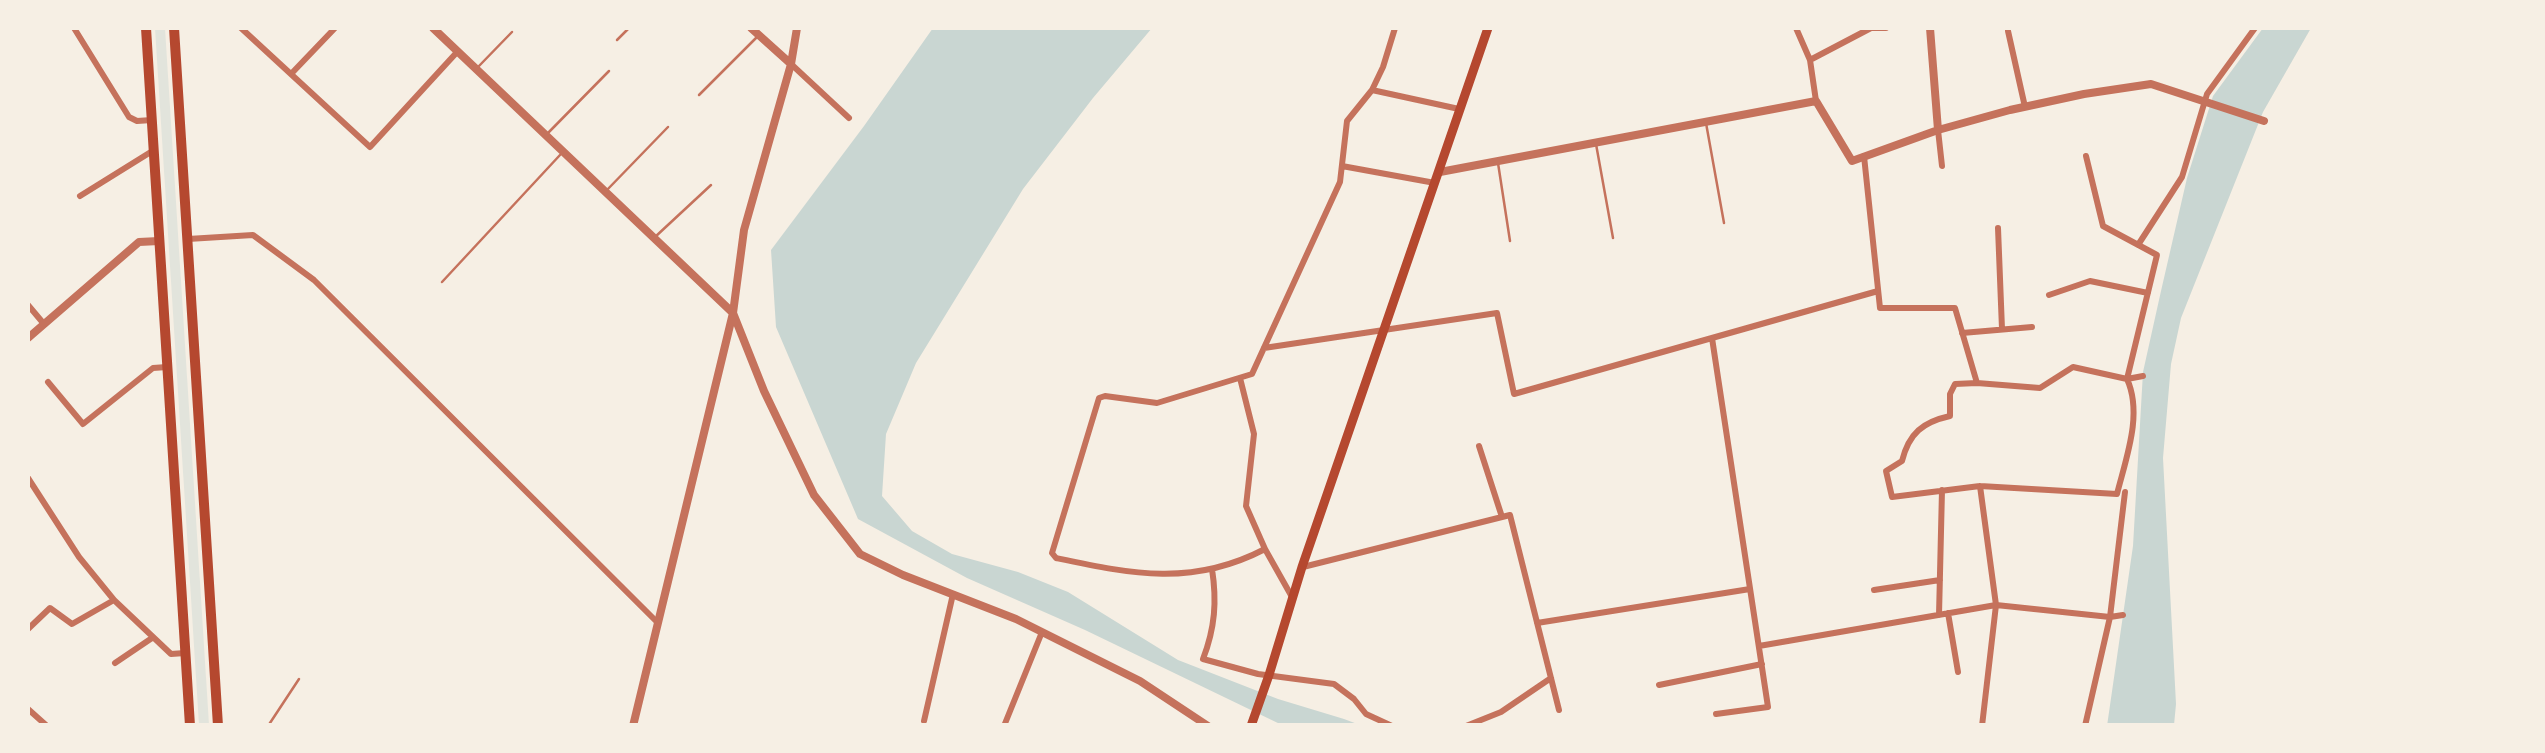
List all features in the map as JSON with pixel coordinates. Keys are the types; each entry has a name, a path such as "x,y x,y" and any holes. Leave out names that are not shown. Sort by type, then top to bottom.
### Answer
{"main road":[{"path":"146,28 190,726"},
{"path":"174,28 218,726"},
{"path":"1251,726 1488,28"}],"street":[{"path":"74,28 129,117 152,120"},
{"path":"241,28 370,148 458,52"},
{"path":"291,74 336,28"},
{"path":"432,28 733,313 764,391 814,495 860,554 1042,632 1140,681 1208,726"},
{"path":"633,726 733,313 744,230 791,64 797,28"},
{"path":"1265,549 1212,569 1180,574 1132,573 1056,558 1052,553 1100,398 1157,404 1252,374 1340,182 1347,121 1372,90 1395,28"},
{"path":"1796,28 1810,60 1816,100 1852,162 1938,130 2026,106 2150,84 2263,121"},
{"path":"1810,60 1871,28 1886,28"},
{"path":"1930,28 1942,166"},
{"path":"2138,245 2182,176 2207,94 2255,28"},
{"path":"2008,30 2026,106"},
{"path":"755,31 849,118"},
{"path":"1372,90 1460,110"},
{"path":"1440,172 1816,100"},
{"path":"80,196 154,150"},
{"path":"1864,156 1880,308 1955,308 1977,383"},
{"path":"2085,726 2110,617 2121,493 2131,440 2133,392 2127,379 2157,255 2103,226 2086,156"},
{"path":"1342,166 1436,184"},
{"path":"1998,228 2002,329"},
{"path":"187,239 253,235 314,280 658,623"},
{"path":"28,338 140,242 159,241"},
{"path":"2049,295 2090,281 2148,293"},
{"path":"1264,348 1498,313 1514,394 1878,291"},
{"path":"28,305 44,324"},
{"path":"1962,333 2032,326"},
{"path":"1712,338 1768,707 1716,714"},
{"path":"48,382 83,424 152,368 167,367"},
{"path":"2136,491 1980,486 1892,497 1886,471 1902,461 1906,447 1926,422 1950,416 1950,394 1955,384 2040,388 2074,367 2127,379 2143,376"},
{"path":"1240,378 1254,434 1246,506 1292,598"},
{"path":"1479,446 1502,517"},
{"path":"28,478 80,558 114,600 171,654 185,653"},
{"path":"1980,486 1996,605 1982,726"},
{"path":"1942,490 1940,580 1943,614 1958,672"},
{"path":"1302,567 1510,515 1559,710"},
{"path":"1212,569 1216,614 1203,659 1258,674 1334,684 1366,714 1392,726"},
{"path":"1874,590 1940,580"},
{"path":"1537,624 1750,589"},
{"path":"924,721 953,594"},
{"path":"28,628 50,608 72,624 114,600"},
{"path":"1759,646 1996,605 2122,615"},
{"path":"1004,726 1042,632"},
{"path":"115,663 152,638"},
{"path":"1659,685 1762,664"},
{"path":"1466,726 1501,712 1551,678"},
{"path":"28,709 47,726"}],"lane":[{"path":"617,40 629,28"},
{"path":"699,95 755,31"},
{"path":"476,69 512,32"},
{"path":"546,135 609,71"},
{"path":"1706,122 1724,223"},
{"path":"605,192 668,127"},
{"path":"1596,142 1613,238"},
{"path":"442,282 563,152"},
{"path":"1498,161 1510,241"},
{"path":"654,238 710,185"},
{"path":"268,726 299,679"}],"shaded area":[{"path":"155,28 165,28 209,725 199,725"},
{"path":"933,28 1152,28 1023,189 916,363 886,434 882,496 912,531 952,554 1018,572 1068,592 1178,660 1278,699 1360,725 1282,725 967,578 858,519 776,327 771,250"},
{"path":"2263,28 2311,28 2263,112 2181,318 2171,364 2163,458 2174,725 2107,726 2133,546 2143,372 2161,291 2187,178 2213,96"}]}
